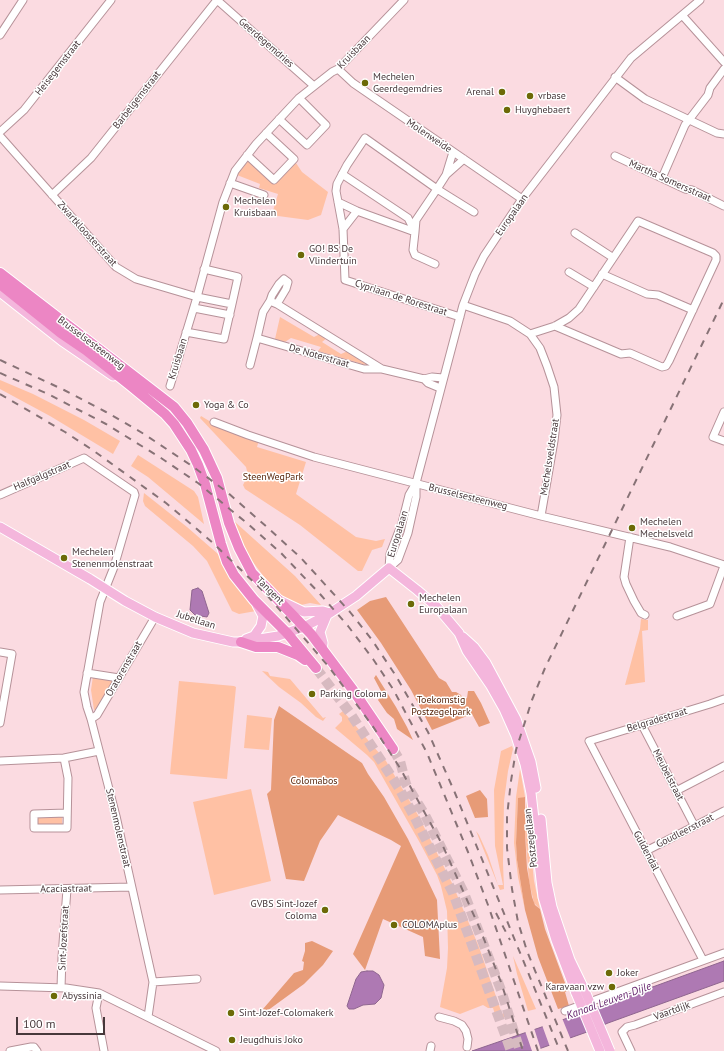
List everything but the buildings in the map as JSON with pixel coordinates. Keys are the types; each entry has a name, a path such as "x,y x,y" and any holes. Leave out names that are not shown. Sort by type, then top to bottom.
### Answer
{"highway":[{"name":"Brusselsesteenweg","path":"0,273 166,399 180,415"},
{"path":"0,284 61,333 86,350 119,376 142,396"},
{"name":"Brusselsesteenweg","path":"142,396 165,414 174,424"},
{"name":"Tangent","path":"180,415 196,436 214,471 229,523 242,554 255,576 304,627 322,649 353,690 393,749"},
{"name":"Tangent","path":"174,424 191,450 198,465 205,484 227,562 238,582 287,633 315,668 289,650 274,647 256,647 240,642"}],"main road":[{"name":"Brusselsesteenweg","path":"0,292 62,341 142,396"},
{"name":"Jubellaan","path":"0,527 106,588 125,601 155,617 193,633 228,641 240,642 277,636 304,627 329,614 363,591 388,568"},
{"name":"Postzegellaan","path":"388,568 437,607 459,633 474,647 486,663 510,706 522,734 534,777 539,805 547,883 552,907 570,960 585,991 610,1051"},
{"path":"240,642 254,636 261,626 263,616 254,600"},
{"path":"279,600 304,612 323,611 329,614 320,632 323,643 322,649"},
{"name":"Postzegellaan","path":"459,633 467,651 491,686 504,709 521,751 531,793 543,897 556,940 600,1051"}],"street":[{"path":"0,35 23,0"},
{"name":"Heisegemstraat","path":"0,132 24,110 111,0"},
{"name":"Geerdegemdries","path":"217,0 314,86"},
{"name":"Barbelgemstraat","path":"52,195 91,158 217,0"},
{"name":"Kruisbaan","path":"170,386 194,308 223,202 235,172 266,133 299,98 338,69 404,0"},
{"name":"Europalaan","path":"388,568 390,554 402,523 410,495 416,483 463,305 474,274 484,256 522,200 615,77 631,58 700,0"},
{"path":"682,14 724,62"},
{"name":"Molenweide","path":"338,69 353,83 522,200"},
{"path":"662,178 688,119 708,95 710,88 724,70"},
{"path":"615,77 645,99 717,133 724,134"},
{"path":"279,119 306,145 326,124 299,98"},
{"path":"247,155 274,180 294,159 266,133"},
{"name":"Zwartkloosterstraat","path":"0,136 116,267 136,279 197,297"},
{"name":"Cypriaan de Rorestraat","path":"437,188 365,138 342,174 337,184 336,191 344,229 345,280 460,317"},
{"path":"446,175 454,152"},
{"name":"Martha Somersstraat","path":"615,156 686,189 692,190 724,206"},
{"path":"435,264 415,255 413,250 416,220 446,175 464,159"},
{"path":"342,174 408,218 415,232"},
{"path":"230,183 264,194"},
{"path":"437,188 474,212"},
{"path":"338,202 357,211 415,232"},
{"path":"344,229 357,211"},
{"path":"530,334 554,326 569,318 578,309 594,287 612,257 638,221 713,253 716,256 716,260 666,366 662,367 630,353 621,354 554,326"},
{"path":"575,233 612,257"},
{"name":"Kruisbaan","path":"186,332 224,339 238,277 204,269"},
{"path":"569,272 594,287"},
{"path":"602,274 647,294 658,295 693,310"},
{"path":"197,297 232,304"},
{"name":"De Noterstraat","path":"250,365 263,312 273,302 382,369"},
{"name":"Mechelsveldstraat","path":"463,305 510,321 530,334 540,348 547,366 554,387 556,411 554,441 541,516"},
{"path":"194,308 230,315"},
{"name":"De Noterstraat","path":"257,338 364,369 382,369 424,379 432,377 443,378"},
{"name":"De Noterstraat","path":"424,379 428,383 440,388"},
{"path":"724,412 713,437 724,441"},
{"name":"Brusselsesteenweg","path":"214,422 314,457 541,516 670,547 724,566"},
{"name":"Stenenmolenstraat","path":"84,458 134,492 135,495 114,567 100,602 84,692 153,982 148,1018"},
{"name":"Halfgalgstraat","path":"0,494 84,458"},
{"path":"630,537 624,577 634,601 641,613 645,615"},
{"path":"677,616 710,604 724,566"},
{"name":"Oratorenstraat","path":"91,719 97,715 155,617"},
{"path":"0,652 12,654 0,723"},
{"path":"87,673 119,678"},
{"name":"Belgradestraat","path":"589,741 724,699"},
{"name":"Meubelstraat","path":"642,725 694,825"},
{"name":"Guldendal","path":"589,741 703,960"},
{"path":"0,761 64,758 99,751"},
{"path":"64,758 68,778 68,828 34,828 34,814 67,814"},
{"path":"676,791 724,766"},
{"name":"Goudleerstraat","path":"646,851 694,825 724,811"},
{"name":"Acaciastraat","path":"0,890 131,887"},
{"name":"Sint-Jozefstraat","path":"61,988 66,889"},
{"path":"565,1011 724,953"},
{"path":"153,982 196,979"},
{"path":"0,986 61,988 99,993 216,1051"},
{"name":"Vaartdijk","path":"631,1051 623,1031 626,1027 724,992"},
{"path":"99,993 96,1008 104,1051"},
{"path":"439,1017 462,1025 466,1031 468,1039 467,1047"},
{"path":"10,1051 31,1047 34,1047 37,1051"}],"green space":[{"path":"249,160 275,184 296,163 302,172 328,192 321,215 308,220 272,214 278,194 259,188 260,184 237,175"},
{"path":"280,317 314,337 320,334 327,338 322,342 341,354 348,351 368,364 366,365 318,351 321,347 291,338 285,342 275,339"},
{"path":"0,380 33,394 84,420 120,441 113,454 50,416 0,389"},
{"name":"SteenWegPark","path":"201,416 216,425 259,440 257,447 306,462 296,494 356,537 376,541 385,539 382,547 372,550 362,571 358,571 300,525 245,489 243,485 248,475 246,467 200,418"},
{"path":"138,455 194,491 198,497 204,524 148,477 131,466"},
{"path":"144,493 218,554 234,583 256,611 239,614 232,611 207,561 193,546 145,506 143,501"},
{"path":"234,521 295,576 321,605 310,603 301,605 283,597 270,585 247,554"},
{"name":"Toekomstig Postzegelpark","path":"386,597 439,678 446,682 452,692 456,692 461,695 463,700 467,698 468,691 474,691 490,723 479,727 472,714 432,730 411,690 381,643 357,610 370,601"},
{"path":"641,619 648,620 648,630 642,631 645,682 625,685 640,629"},
{"path":"262,671 268,672 270,676 290,679 323,718 326,717 323,721 279,687"},
{"path":"376,675 396,707 413,740 397,729 394,719 387,713 378,700 382,693 374,678"},
{"path":"93,676 113,680 97,709 94,710 91,690"},
{"path":"179,681 236,687 227,779 170,774"},
{"name":"Colomabos","path":"279,706 362,763 384,797 408,839 437,900 440,959 425,956 423,937 383,919 365,970 353,954 401,846 391,840 338,815 320,841 304,881 286,879 267,794 271,790 274,720"},
{"path":"343,711 386,761 418,815 452,883 479,947 502,1014 504,1013 505,1017 497,1021 493,1008 488,1008 483,1005 460,1014 440,1007 447,968 448,948 447,911 441,886 437,875 420,843 374,762 335,728 342,721 342,717 339,714"},
{"path":"247,715 272,718 269,750 244,748"},
{"path":"512,746 513,749 504,801 504,889 500,890 476,831 488,855 498,885 503,885 495,846 494,790 501,751"},
{"path":"520,769 525,797 518,799 516,843 517,860 525,910 518,877 514,843 516,797"},
{"path":"251,789 271,881 214,895 193,802"},
{"path":"480,790 487,799 488,817 475,818 466,796"},
{"path":"525,797 527,868 532,897 535,905 540,909 545,929 568,991 565,992 569,1006 558,1009 538,957 525,910 517,860 516,843 518,798"},
{"path":"526,801 534,881 540,909 534,903 529,881 525,832"},
{"path":"38,816 62,816 62,825 38,826"},
{"path":"312,941 333,951 323,965 304,984 267,1011 263,1009 294,973 303,970 304,962 302,961 305,951 305,943"},
{"path":"513,956 536,1009 528,1011"}],"shaded area":[{"path":"198,588 202,591 209,613 207,617 195,615 190,610 192,590"},
{"path":"724,961 724,981 587,1032 533,1051 472,1051 562,1020"},
{"path":"373,971 379,975 384,985 381,998 375,1004 363,1005 354,1009 349,1009 347,1006 356,979 361,972"}],"pier":[{"path":"562,1018 571,1040 550,1047 542,1025"},
{"path":"534,1028 541,1050 539,1051 532,1051 525,1031"}],"tunnel":[{"path":"316,668 350,713 399,788 415,818 453,893 511,1051"},
{"path":"393,749 400,761 406,784 425,815 464,893 501,990 520,1051"}],"railway":[{"path":"568,1051 527,951 518,922 512,889 507,848 507,816 516,750 532,700 545,668 724,299"},
{"path":"0,360 64,390 106,412 144,434 192,466 227,492 301,558 350,612 372,640 396,676 428,732 455,793 560,1051"},
{"path":"0,373 48,394 106,424 198,483 281,553 348,626 393,689 427,753 488,905 538,1051"},
{"path":"0,394 65,432 94,451 166,503 213,543 266,594 329,667 374,728 400,768 442,844 480,929 501,982 523,1051"},
{"path":"496,913 510,940"}],"place":[{"name":"Mechelen Geerdegemdries","path":"365,83"},
{"name":"Arenal","path":"502,92"},
{"name":"vrbase","path":"530,96"},
{"name":"Huyghebaert","path":"507,110"},
{"name":"Mechelen Kruisbaan","path":"226,207"},
{"name":"GO! BS De Vlindertuin","path":"301,255"},
{"name":"Yoga & Co","path":"196,405"},
{"name":"Mechelen Mechelsveld","path":"632,528"},
{"name":"Mechelen Stenenmolenstraat","path":"64,558"},
{"name":"Mechelen Europalaan","path":"411,604"},
{"name":"Parking Coloma","path":"312,694"},
{"name":"GVBS Sint-Jozef Coloma","path":"325,910"},
{"name":"COLOMAplus","path":"394,925"},
{"name":"Joker","path":"609,973"},
{"name":"Karavaan vzw","path":"612,987"},
{"name":"Abyssinia","path":"54,996"},
{"name":"Sint-Jozef-Colomakerk","path":"231,1013"},
{"name":"Jeugdhuis Joko","path":"232,1040"}],"water label":[{"name":"Kanaal Leuven-Dijle","path":"609,1001"}]}
